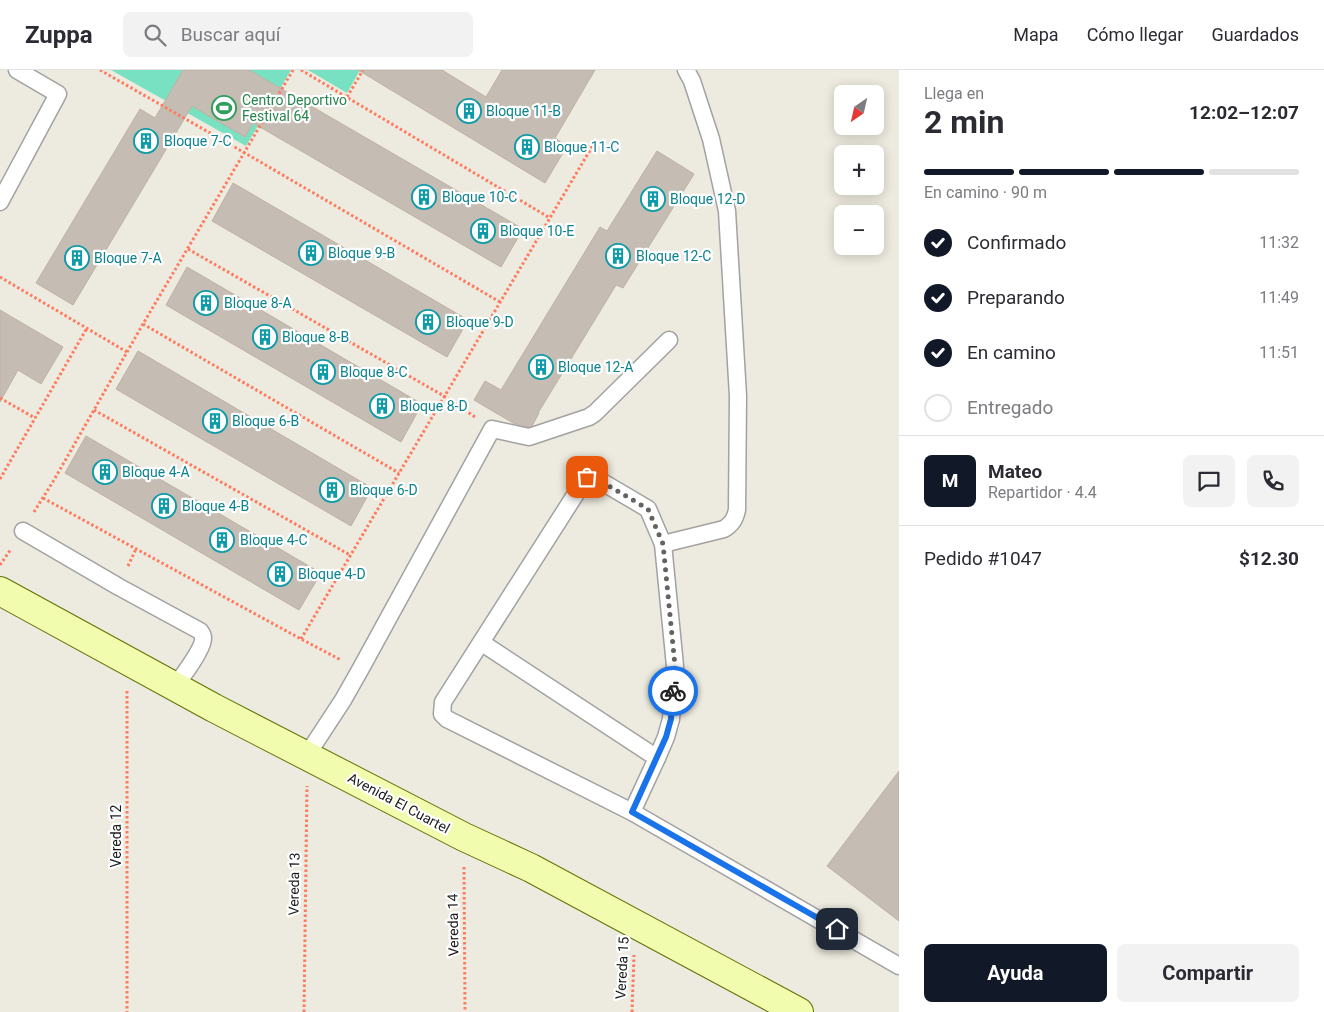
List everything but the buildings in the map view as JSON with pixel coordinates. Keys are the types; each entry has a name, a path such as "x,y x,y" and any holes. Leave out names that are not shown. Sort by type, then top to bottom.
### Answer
{"main road":[{"name":"Avenida El Cuartel","path":"0,591 175,686 464,837 531,868 799,1012"}],"lane":[{"path":"0,202 58,94 17,70"},
{"path":"663,544 724,529 735,518 737,510 738,396 727,211 712,139 692,80 686,70"},
{"path":"307,755 343,700 492,429 529,437 589,417 669,340"},
{"path":"632,812 666,737 671,719 675,666 663,544 648,509 589,475 443,702 442,714 447,719 632,812 899,966"},
{"path":"23,531 119,588 200,631 203,636 203,642 189,667 175,686"},
{"path":"482,643 657,758"}],"path":[{"path":"100,70 500,302"},
{"path":"0,565 43,498 142,324 293,70"},
{"path":"301,70 550,218"},
{"path":"348,97 364,70"},
{"path":"301,640 596,140"},
{"path":"188,249 444,396 492,429"},
{"path":"0,277 127,352"},
{"path":"142,324 399,473"},
{"path":"0,479 87,328"},
{"path":"0,398 35,418"},
{"path":"94,410 350,554"},
{"path":"43,498 301,640 360,670"},
{"name":"Vereda 12","path":"127,660 127,1012"},
{"name":"Vereda 13","path":"304,1012 307,755"},
{"name":"Vereda 14","path":"464,837 466,1012"},
{"name":"Vereda 15","path":"632,1012 635,925"}],"green space":[{"name":"Centro Deportivo Festival 64","path":"111,70 291,70 246,146"},
{"name":"Centro Deportivo Festival 64","path":"308,70 360,70 347,93"}],"way so far":[{"path":"587,477 589,475 592,476 648,509 663,544 675,666 673,691"}],"place":[{"name":"Centro Deportivo Festival 64","path":"224,108"},
{"name":"Bloque 11-B","path":"469,111"},
{"name":"Bloque 7-C","path":"146,141"},
{"name":"Bloque 11-C","path":"527,147"},
{"name":"Bloque 10-C","path":"424,197"},
{"name":"Bloque 12-D","path":"653,199"},
{"name":"Bloque 10-E","path":"483,231"},
{"name":"Bloque 9-B","path":"311,253"},
{"name":"Bloque 12-C","path":"618,256"},
{"name":"Bloque 7-A","path":"77,258"},
{"name":"Bloque 8-A","path":"206,303"},
{"name":"Bloque 9-D","path":"428,322"},
{"name":"Bloque 8-B","path":"265,337"},
{"name":"Bloque 12-A","path":"541,367"},
{"name":"Bloque 8-C","path":"323,372"},
{"name":"Bloque 8-D","path":"382,406"},
{"name":"Bloque 6-B","path":"215,421"},
{"name":"Bloque 4-A","path":"105,472"},
{"name":"Bloque 6-D","path":"332,490"},
{"name":"Bloque 4-B","path":"164,506"},
{"name":"Bloque 4-C","path":"222,540"},
{"name":"Bloque 4-D","path":"280,574"}],"route":[{"path":"673,691 671,719 666,737 632,812 837,929"}]}
